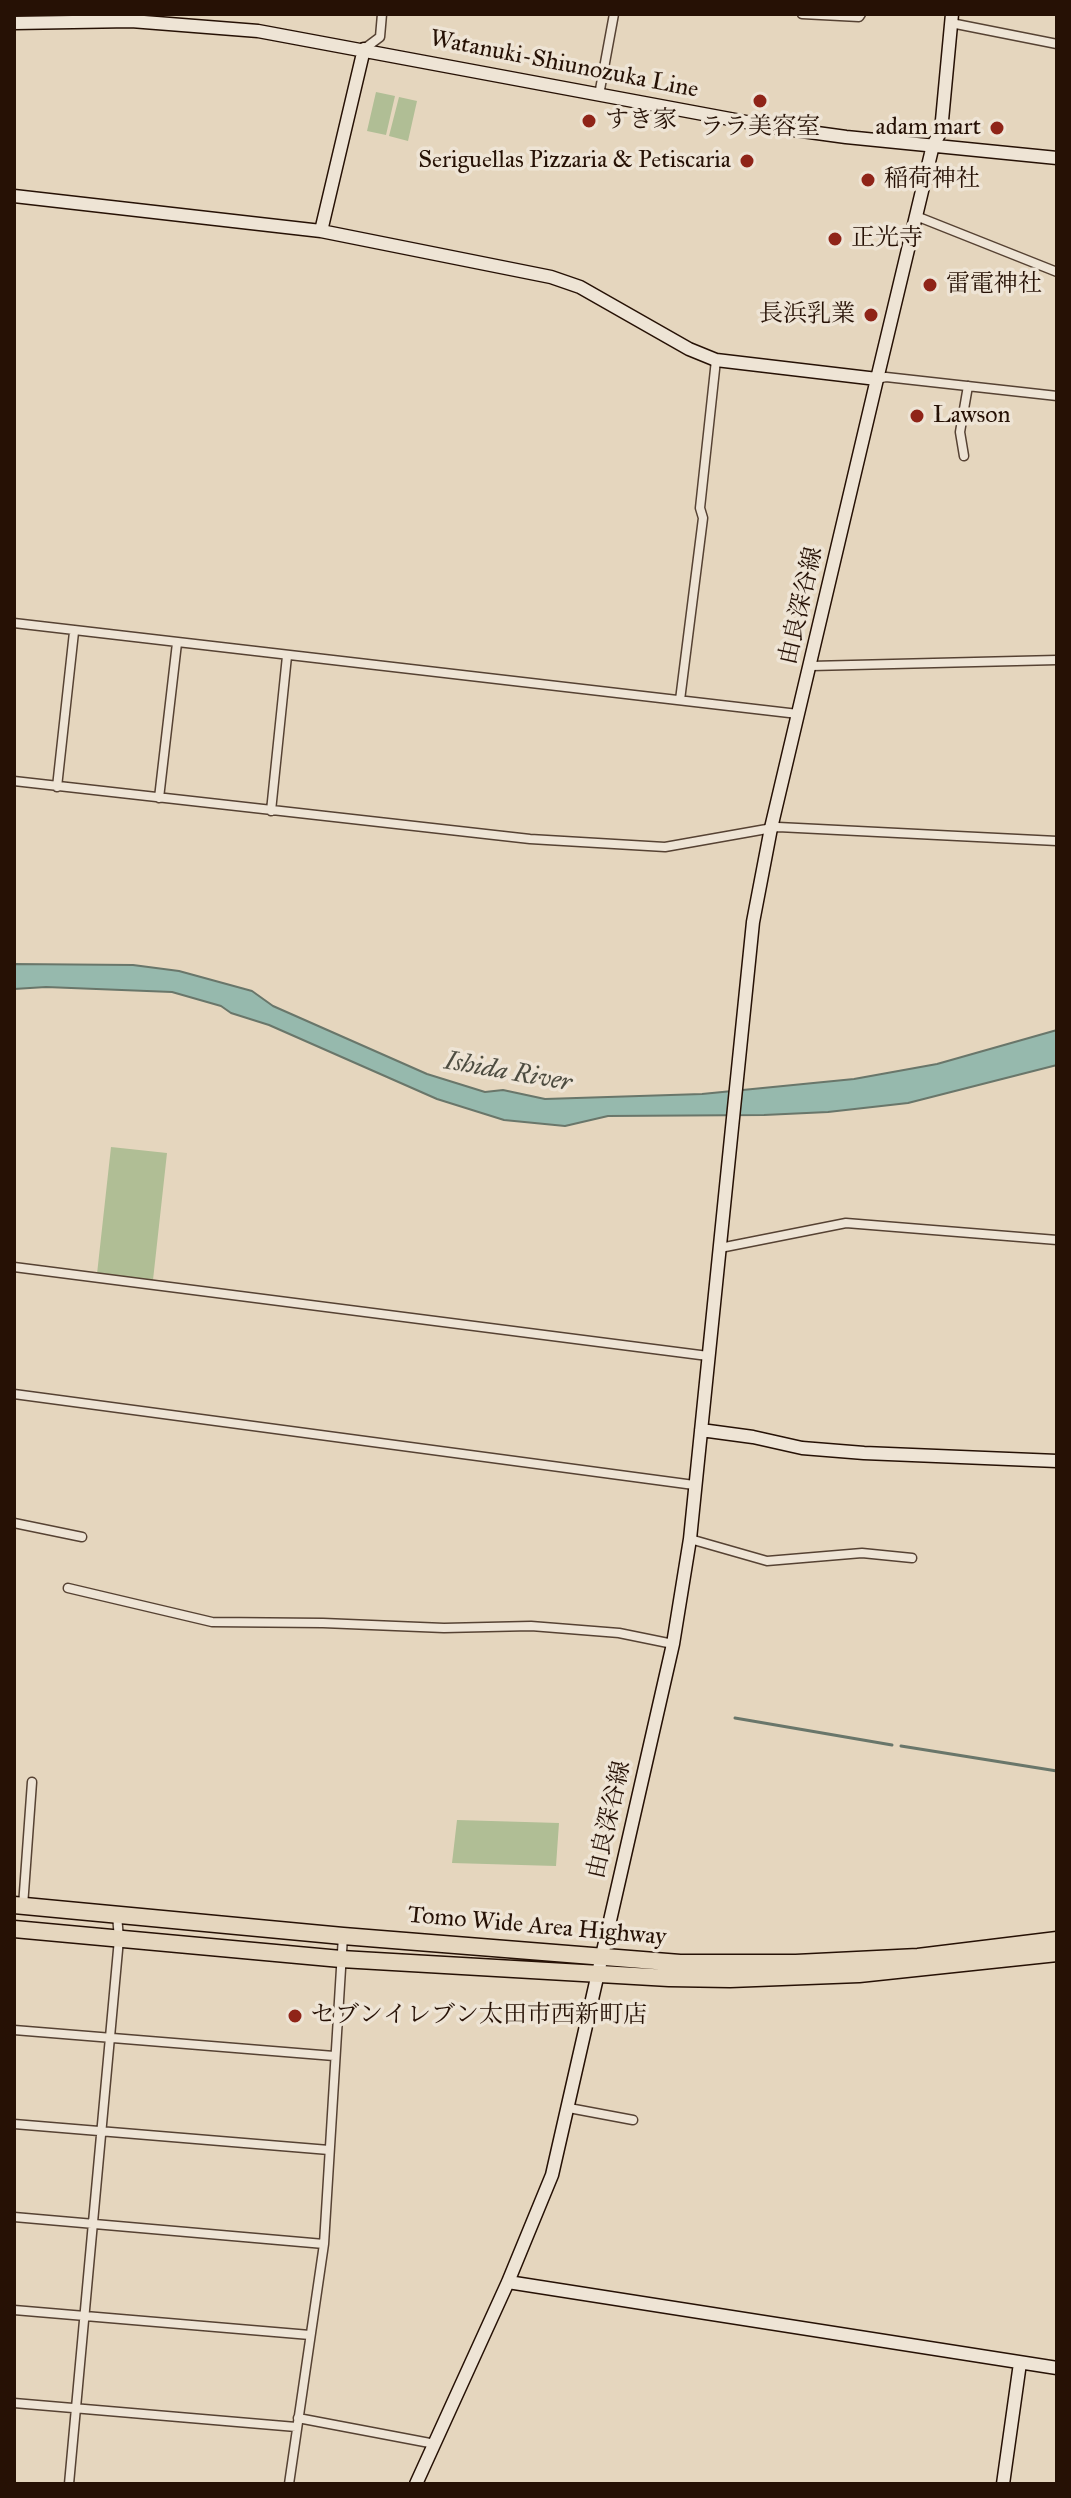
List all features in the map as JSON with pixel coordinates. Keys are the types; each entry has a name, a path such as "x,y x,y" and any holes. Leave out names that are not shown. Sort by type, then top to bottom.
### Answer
{"highway":[{"name":"Tomo Wide Area Highway","path":"18,1906 680,1963 796,1963 918,1957 1057,1940"},
{"name":"Tomo Wide Area Highway","path":"14,1929 341,1959 714,1979 918,1969 1057,1953"}],"main road":[{"name":"由良深谷線","path":"416,2484 508,2282 552,2175 673,1644 690,1539 753,922 771,828 877,379 933,145 941,131 951,19"},
{"name":"Watanuki-Shiunozuka Line","path":"14,23 131,21 258,31 803,131 1057,158"},
{"path":"321,231 364,49"},
{"path":"14,196 321,231 551,277 580,287 689,349 716,360 877,379"},
{"path":"701,1430 802,1448 1057,1461"},
{"path":"508,2282 1057,2368"},
{"path":"1003,2484 1020,2363"}],"street":[{"path":"364,49 380,37 382,14"},
{"path":"599,95 614,14"},
{"path":"802,14 859,17 861,14"},
{"path":"951,19 1057,44"},
{"path":"916,216 1057,272"},
{"path":"680,700 703,518 700,508 716,360"},
{"path":"877,379 886,377 1057,396"},
{"path":"964,456 960,432 968,386"},
{"path":"14,623 798,714"},
{"path":"57,787 74,632"},
{"path":"159,798 177,643"},
{"path":"271,811 287,656"},
{"path":"811,666 1057,660"},
{"path":"14,781 530,839 665,847 771,828 1057,841"},
{"path":"720,1248 846,1223 1057,1240"},
{"path":"14,1267 708,1356"},
{"path":"14,1394 694,1485"},
{"path":"14,1523 82,1537"},
{"path":"690,1539 767,1561 862,1553 912,1558"},
{"path":"68,1588 212,1622 444,1628 531,1626 619,1633 673,1644"},
{"path":"18,1906 32,1782"},
{"path":"69,2484 111,2037 119,1939 117,1915"},
{"path":"289,2484 324,2244 343,1936"},
{"path":"14,2030 334,2056"},
{"path":"569,2108 633,2120"},
{"path":"14,2124 329,2150"},
{"path":"14,2217 324,2244"},
{"path":"14,2310 310,2335"},
{"path":"14,2403 297,2423 435,2444"}],"green space":[{"path":"376,92 395,96 386,135 367,131"},
{"path":"399,97 417,101 408,141 389,136"},
{"path":"111,1147 167,1153 153,1280 97,1274"},
{"path":"457,1820 559,1823 556,1866 452,1863"}],"water":[{"path":"14,964 133,965 179,971 252,991 273,1006 427,1074 485,1092 503,1090 545,1099 702,1094 854,1079 937,1064 1057,1030 1057,1065 908,1103 764,1115 608,1116 565,1126 504,1120 437,1099 269,1025 231,1013 221,1006 172,992 46,987 14,989"}],"waterway":[{"path":"735,1718 892,1745"},
{"path":"901,1746 1057,1771"}],"place":[{"name":"ララ美容室","path":"760,101"},
{"name":"すき家","path":"589,121"},
{"name":"adam mart","path":"997,128"},
{"name":"Seriguellas Pizzaria & Petiscaria","path":"747,161"},
{"name":"稲荷神社","path":"868,180"},
{"name":"正光寺","path":"835,239"},
{"name":"雷電神社","path":"930,285"},
{"name":"長浜乳業","path":"871,315"},
{"name":"Lawson","path":"917,416"},
{"name":"セブンイレブン太田市西新町店","path":"295,2016"}],"water label":[{"name":"Ishida River","path":"508,1073"}]}
